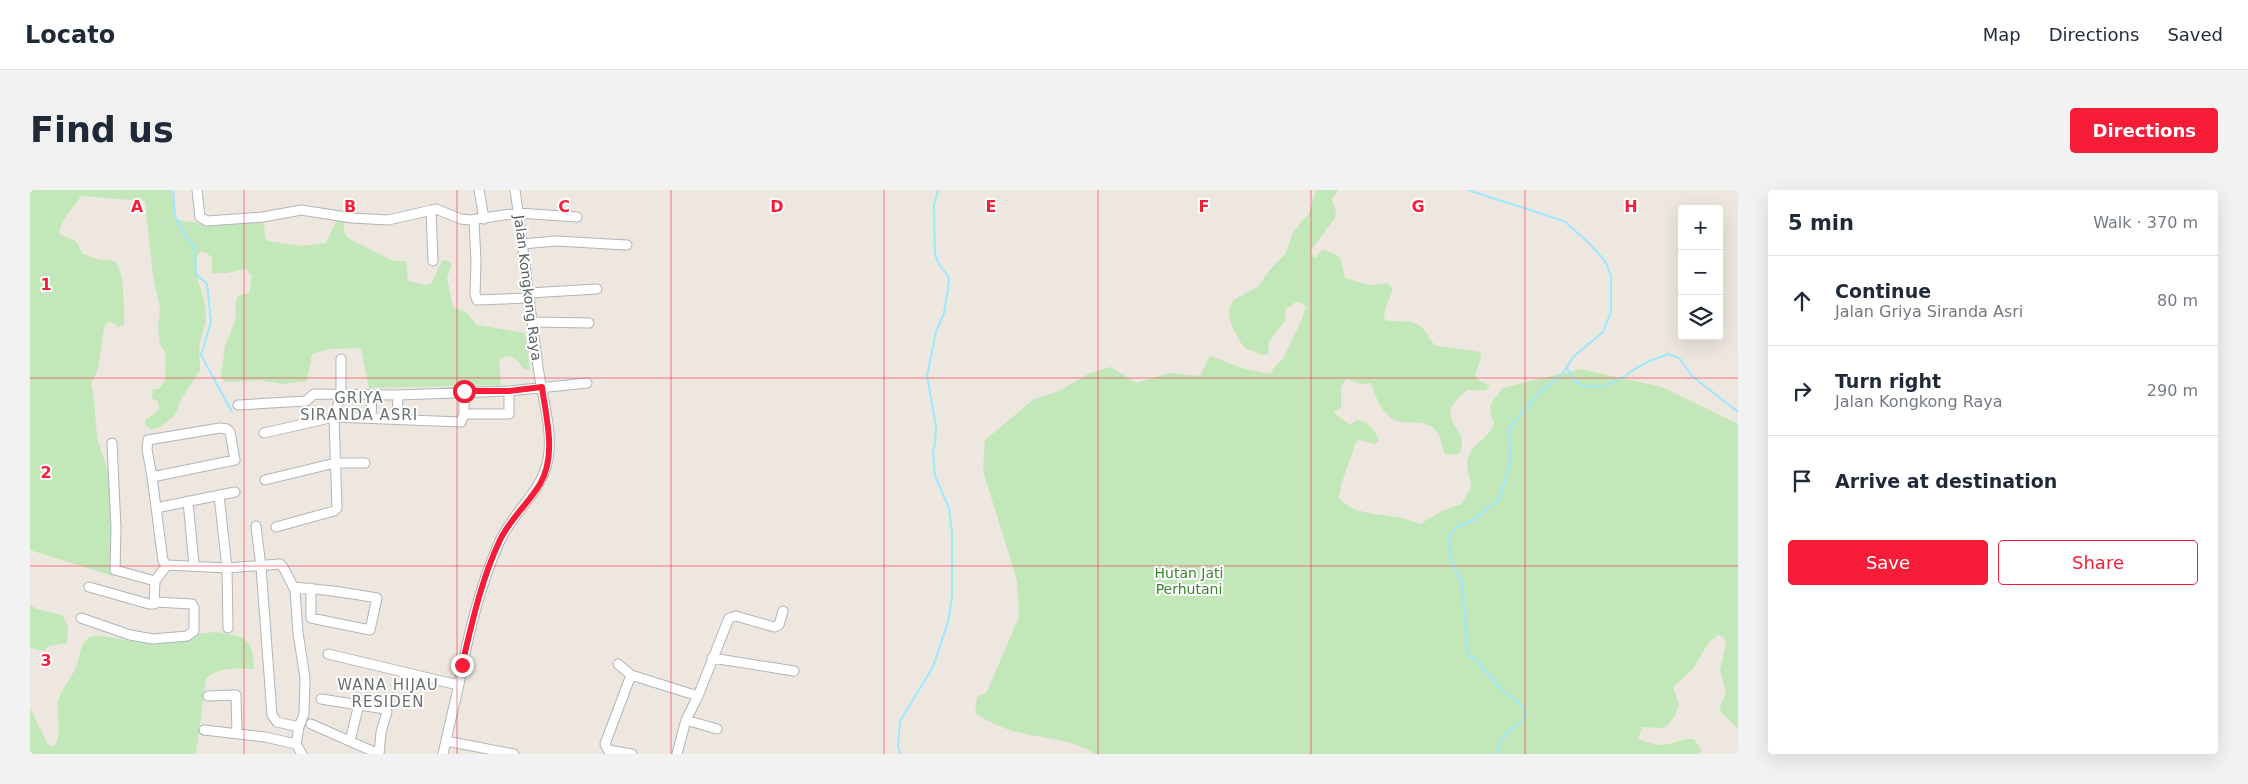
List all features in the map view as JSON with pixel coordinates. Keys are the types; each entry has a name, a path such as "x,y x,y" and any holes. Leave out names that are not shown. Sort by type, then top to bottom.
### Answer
{"street":[{"path":"197,190 200,217 207,221 263,217 301,210 352,218 388,220 431,210 440,210 460,219 474,220 518,213 577,217"},
{"path":"479,190 484,219"},
{"name":"Jalan Kongkong Raya","path":"443,754 474,612 489,566 511,520 541,483 545,471 549,442 515,190"},
{"path":"431,210 433,261"},
{"path":"474,220 475,294 477,300 597,290"},
{"path":"522,244 556,241 627,245"},
{"path":"533,322 589,323"},
{"path":"276,527 334,511 337,508 334,417 341,395 341,359"},
{"path":"238,405 306,401 314,394 398,395 464,391 509,391 586,384"},
{"path":"264,433 334,417 398,418 461,422 464,414 464,391"},
{"path":"464,414 509,414 509,391"},
{"path":"371,417 372,394"},
{"path":"398,395 398,418"},
{"path":"152,477 235,460 230,432 227,429 220,428 148,440 147,449 163,561 167,565 227,568 261,567 280,564 294,589 305,678 304,714 296,744 302,754"},
{"path":"112,443 116,528 115,570 155,581"},
{"path":"265,480 335,463 365,463"},
{"path":"156,508 235,492"},
{"path":"219,495 227,568 228,628"},
{"path":"188,501 194,565"},
{"path":"256,526 273,720 299,727"},
{"path":"154,602 155,581 167,565"},
{"path":"81,618 130,635 153,639 187,636 194,631 194,608 192,604 154,602 154,604 149,604 89,587"},
{"path":"294,589 311,588 377,598 370,630 311,618 311,588"},
{"path":"677,754 686,720 698,696 729,618 736,616 774,627 779,625 783,611"},
{"path":"328,654 458,685"},
{"path":"712,658 794,671"},
{"path":"618,664 631,675 698,696"},
{"path":"631,675 605,741 605,747 608,750 632,754"},
{"path":"208,696 236,694 237,734"},
{"path":"311,724 379,754 381,732 387,710 321,699"},
{"path":"350,741 359,704"},
{"path":"686,720 718,730"},
{"path":"204,730 265,737 296,744"},
{"path":"446,741 514,754"}],"green space":[{"path":"30,190 171,190 176,220 215,225 258,222 264,224 267,241 302,246 326,243 337,220 343,221 345,234 348,238 393,261 406,261 408,281 427,285 432,283 442,260 452,264 447,278 453,307 467,313 477,325 525,333 530,370 524,369 516,360 507,356 499,360 501,385 369,388 361,348 329,349 312,354 307,381 283,384 260,380 225,382 221,377 225,346 235,321 236,300 239,295 249,293 252,275 245,269 227,273 212,273 212,258 207,253 200,252 197,256 197,277 205,304 206,320 199,347 200,370 182,398 175,415 160,427 152,429 146,426 145,420 159,410 158,402 152,398 153,389 159,389 165,380 166,355 160,344 158,328 160,308 153,275 145,201 81,196 62,222 59,234 76,241 82,253 98,259 111,260 117,264 123,290 124,325 118,327 114,323 108,322 104,328 98,369 91,384 94,397 97,438 112,483 113,576 30,550"},
{"name":"Hutan Jati Perhutani","path":"1316,190 1338,190 1332,199 1336,212 1335,218 1311,250 1313,257 1316,258 1322,249 1337,255 1341,260 1345,278 1369,285 1388,283 1393,289 1385,310 1384,320 1415,323 1424,330 1437,346 1480,352 1481,358 1475,375 1479,380 1490,386 1486,390 1467,390 1456,401 1451,410 1451,417 1461,437 1462,445 1459,454 1445,454 1438,434 1432,427 1421,423 1402,422 1390,417 1381,406 1371,383 1361,384 1346,379 1341,387 1341,408 1333,412 1350,425 1357,420 1365,422 1379,440 1375,444 1359,440 1356,442 1342,482 1339,497 1351,507 1368,513 1404,519 1420,524 1442,511 1461,504 1471,488 1467,466 1468,457 1490,431 1494,422 1490,407 1503,388 1580,369 1662,387 1738,424 1738,729 1719,710 1726,693 1720,670 1726,643 1724,637 1718,635 1709,642 1692,670 1673,687 1679,705 1675,716 1667,726 1661,728 1642,727 1638,739 1662,745 1685,739 1694,739 1701,749 1700,754 1095,754 1071,743 1005,728 975,713 977,697 987,692 1019,617 1017,580 983,471 985,440 1034,399 1059,391 1090,373 1111,367 1136,383 1169,373 1200,376 1210,356 1245,369 1271,374 1284,358 1306,307 1302,303 1296,302 1286,309 1285,321 1269,341 1268,354 1262,355 1245,348 1241,343 1232,327 1229,314 1230,306 1234,300 1259,286 1268,272 1286,253 1293,232 1309,213"},
{"path":"30,605 37,609 62,615 68,626 67,643 49,646 44,651 30,648"},
{"path":"215,632 234,635 245,640 251,650 254,669 223,670 206,678 196,754 30,754 30,708 48,745 54,746 59,729 59,698 75,669 82,646 90,637 98,636 152,642"}],"waterway":[{"path":"173,190 175,216 183,232 195,248 196,274 207,284 211,322 201,355 232,412"},
{"path":"900,754 898,746 900,721 933,667 948,622 952,597 952,534 949,508 935,476 933,451 936,426 927,376 936,332 944,313 949,282 948,276 940,266 935,254 934,205 938,190"},
{"path":"1468,190 1564,221 1589,243 1605,261 1611,275 1611,312 1603,332 1573,357 1567,367 1576,382 1590,387 1607,385 1645,363 1668,354 1679,358 1692,376 1738,412"},
{"path":"1498,754 1503,738 1525,718 1525,712 1523,706 1502,690 1474,658 1468,656 1462,582 1452,564 1448,539 1454,529 1473,520 1499,500 1511,460 1509,429 1535,398 1567,367"}],"district":[{"name":"GRIYA SIRANDA ASRI","path":"359,406"},
{"name":"WANA HIJAU RESIDEN","path":"388,694"}],"route":[{"path":"462,665 485,575 511,520 541,483 548,458 549,442 542,387 509,391 464,391"}]}
